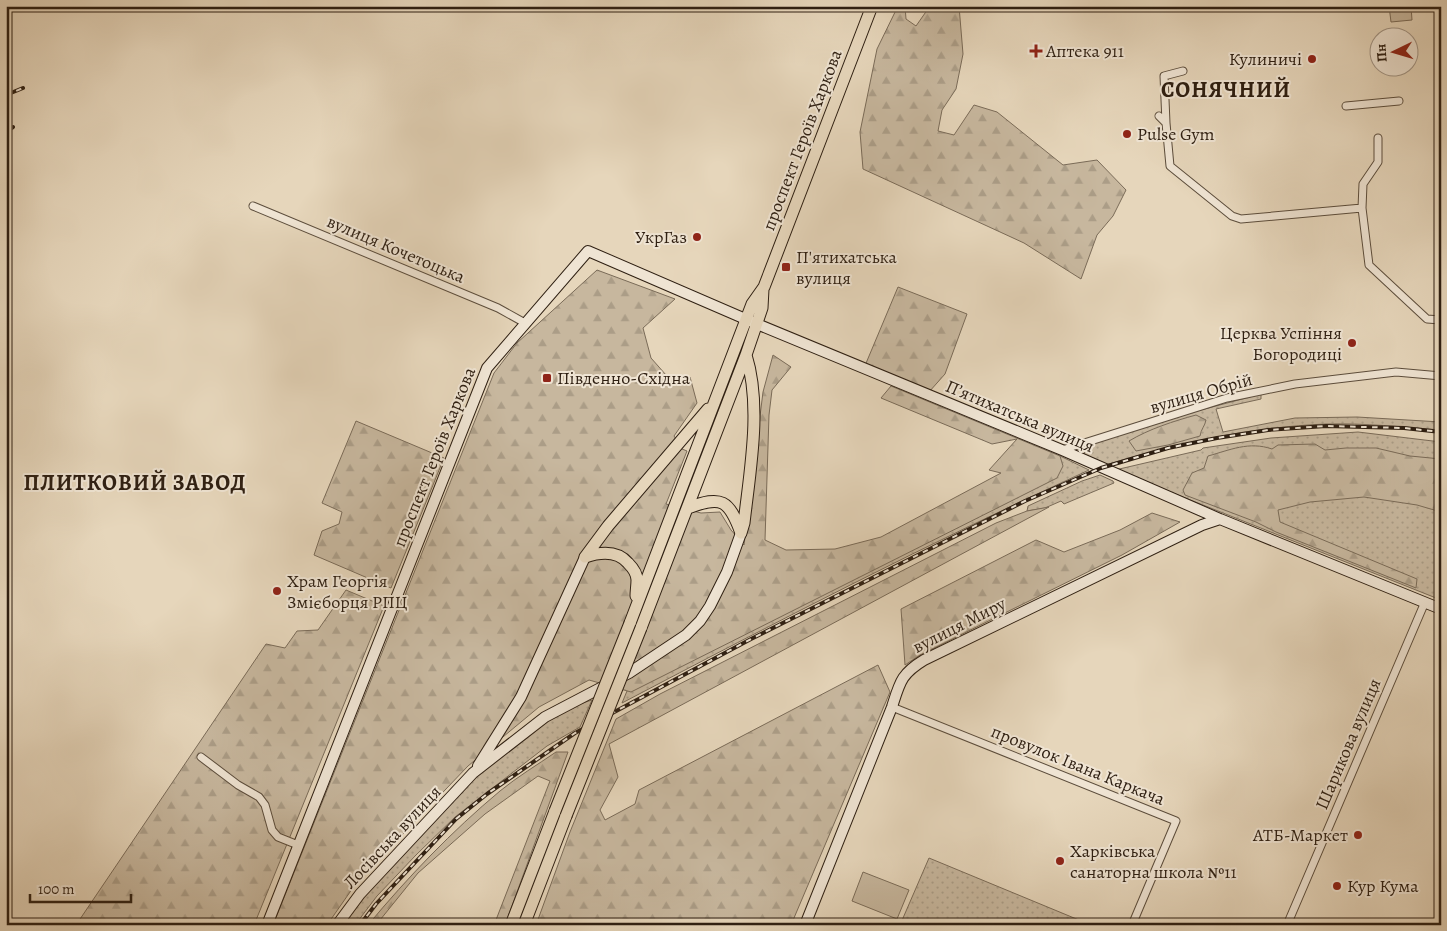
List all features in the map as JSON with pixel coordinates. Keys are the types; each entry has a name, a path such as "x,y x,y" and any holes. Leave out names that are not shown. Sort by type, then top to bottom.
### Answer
{"main road":[{"name":"проспект Героїв Харкова","path":"524,925 746,355 752,304 764,287 872,6"},
{"name":"проспект Героїв Харкова","path":"511,925 635,611 712,404 751,321"},
{"path":"741,533 744,523 753,424 753,382 746,355"},
{"path":"585,557 608,526 712,404"},
{"path":"688,508 712,501 724,504 734,513 741,533"},
{"path":"585,557 596,553 608,553 623,557 636,572 635,611"}],"street":[{"path":"1183,71 1164,76 1170,166 1232,216 1241,219 1362,208"},
{"path":"1346,106 1399,101"},
{"path":"1159,116 1166,122"},
{"path":"1378,138 1378,162 1363,184 1362,208 1369,265 1427,319 1441,320"},
{"name":"вулиця Кочетоцька","path":"253,206 498,308 525,323"},
{"name":"проспект Героїв Харкова","path":"266,925 487,368 588,251"},
{"name":"П’ятихатська вулиця","path":"588,251 1062,450 1220,519 1441,609"},
{"name":"вулиця Обрій","path":"1062,450 1237,396 1295,384 1396,372 1441,376"},
{"name":"вулиця Миру","path":"805,925 892,707 900,681 911,668 1202,525 1220,519"},
{"path":"473,773 545,716 629,672 686,635 700,621 710,606 727,572 741,533"},
{"path":"473,773 522,697 585,557"},
{"name":"Шарикова вулиця","path":"1287,925 1425,602"},
{"name":"провулок Івана Каркача","path":"892,707 1176,821 1132,925"},
{"path":"201,757 238,785 259,797 265,805 272,830 278,837 298,845"},
{"name":"Лосівська вулиця","path":"337,925 360,894 473,773"}],"green space":[{"path":"898,6 905,6 906,19 916,26 930,6 959,6 963,54 956,89 942,110 938,131 954,135 974,105 997,112 1063,165 1097,160 1126,190 1113,216 1097,235 1081,279 1024,243 863,169 860,132 877,49"},
{"path":"1389,6 1411,6 1412,20 1391,22"},
{"path":"597,270 675,299 643,328 651,358 674,384 690,377 697,403 674,436 682,449 687,451 666,504 701,513 720,512 731,530 744,545 763,392 773,355 791,367 772,390 769,415 765,540 786,550 835,549 881,537 1001,473 989,470 1017,439 992,444 881,398 891,386 1060,456 1063,466 1057,478 631,692 589,680 539,707 468,766 357,882 327,925 273,925 494,373 517,343"},
{"path":"898,287 967,314 945,374 929,392 864,368"},
{"path":"743,344 746,344 519,925 516,925 592,737"},
{"path":"1261,394 1261,399 1216,409 1223,432 1295,418 1357,417 1441,422 1441,430 1355,424 1326,424 1243,432 1215,437 1106,465 1084,455 1086,447 1093,442 1182,415"},
{"path":"1196,415 1206,420 1200,436 1136,451 1129,441 1162,426"},
{"path":"356,421 444,458 391,588 314,555 322,531 339,524 342,512 322,503"},
{"path":"1358,432 1441,442 1441,600 1115,470 1203,448 1271,438"},
{"path":"1315,444 1325,450 1376,448 1410,456 1441,459 1441,512 1417,505 1364,497 1310,502 1278,510 1280,522 1417,579 1416,588 1185,495 1183,490 1192,473 1204,468 1208,456 1247,446 1272,449 1278,445"},
{"path":"1060,456 1089,470 971,525 854,583 622,703 627,691 709,643"},
{"path":"1100,475 1114,483 1064,504 1061,501 1045,508 1027,511 1028,506 1082,481"},
{"path":"1049,507 609,744 618,777 600,810 605,820 635,804 639,790 878,665 890,692 791,925 536,925 570,832 616,719 660,694 996,523 1027,511"},
{"path":"1152,513 1180,522 1122,555 920,655 905,665 901,609 1036,540 1064,552 1120,530"},
{"path":"346,590 384,606 254,925 76,925 266,644 285,648 297,631 318,630"},
{"path":"592,700 580,727 547,746 455,817 377,896 355,925 339,925 460,789 545,720 573,706"},
{"path":"556,752 568,752 505,925 494,925 550,781 538,776 485,814 418,873 376,925 368,925 415,872 482,806 520,776"},
{"path":"929,858 1091,925 900,925"},
{"path":"863,872 909,890 897,919 852,901"}],"railway":[{"path":"6,95 23,88"},
{"path":"6,132 13,127"},
{"path":"360,925 376,904 456,819 487,794 575,733 751,639 1025,501 1101,468 1168,448 1217,438 1268,430 1326,426 1404,428 1441,432"}],"place":[{"name":"Аптека 911","path":"1036,51"},
{"name":"Кулиничі","path":"1312,59"},
{"name":"Pulse Gym","path":"1127,134"},
{"name":"УкрГаз","path":"697,237"},
{"name":"П'ятихатська вулиця","path":"786,267"},
{"name":"Церква Успіння Богородиці","path":"1352,343"},
{"name":"Південно-Східна","path":"547,378"},
{"name":"Храм Георгія Змієборця РПЦ","path":"277,591"},
{"name":"АТБ-Маркет","path":"1358,835"},
{"name":"Харківська санаторна школа №11","path":"1060,861"},
{"name":"Кур Кума","path":"1337,886"}],"district":[{"name":"СОНЯЧНИЙ","path":"1226,90"},
{"name":"ПЛИТКОВИЙ ЗАВОД","path":"135,483"}]}
